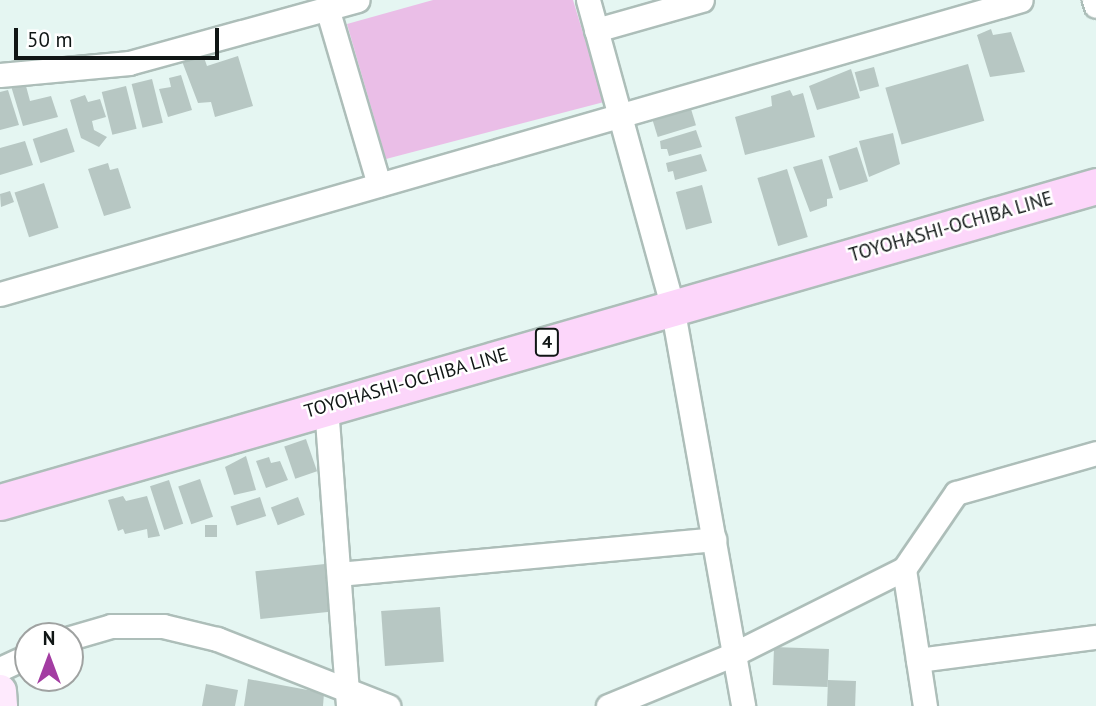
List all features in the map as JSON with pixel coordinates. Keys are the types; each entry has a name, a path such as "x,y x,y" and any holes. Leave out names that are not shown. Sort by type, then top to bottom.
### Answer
{"main road":[{"name":"TOYOHASHI-OCHIBA LINE","path":"0,502 672,306 1096,186"}],"street":[{"path":"0,75 129,63 357,0"},
{"path":"588,0 672,306 743,706"},
{"path":"596,30 702,0"},
{"path":"0,294 1021,0"},
{"path":"1094,0 1096,6"},
{"path":"327,8 379,185"},
{"path":"326,406 348,699"},
{"path":"608,706 734,654 904,569 956,493 1096,453"},
{"path":"339,573 713,539"},
{"path":"904,569 925,706"},
{"path":"84,634 111,626 163,626 218,639 348,699 388,706"},
{"path":"918,660 1096,636"},
{"path":"0,691 1,706"}],"shaded area":[{"path":"433,0 573,0 604,102 386,159 347,24"}],"building":[{"path":"991,29 993,35 1011,32 1025,72 990,77 977,35"},
{"path":"201,49 207,66 238,56 253,106 215,117 211,102 198,103 180,56"},
{"path":"968,64 984,121 902,144 885,88"},
{"path":"874,67 879,86 860,91 855,72"},
{"path":"851,69 860,98 817,110 809,86"},
{"path":"181,75 192,110 168,117 159,89 171,87 169,78"},
{"path":"152,79 163,123 143,128 132,84"},
{"path":"20,82 26,86 30,101 51,96 58,117 23,126 11,86"},
{"path":"126,86 137,129 112,135 102,92"},
{"path":"8,90 19,125 0,130 0,92"},
{"path":"790,90 793,96 803,93 815,137 745,155 735,117 772,106 771,96"},
{"path":"85,95 88,102 100,99 106,117 92,121 94,130 107,137 99,147 81,138 70,100"},
{"path":"691,109 696,125 658,137 653,121"},
{"path":"67,128 75,152 40,163 33,139"},
{"path":"696,130 702,147 669,156 667,149 661,149 660,141"},
{"path":"893,133 900,164 869,177 859,141"},
{"path":"25,141 33,165 0,175 0,148"},
{"path":"857,147 868,181 840,191 828,156"},
{"path":"701,154 707,171 675,180 673,171 668,172 666,163"},
{"path":"822,159 833,198 827,199 827,206 810,212 793,167"},
{"path":"108,163 110,170 118,168 131,208 104,216 88,169"},
{"path":"787,169 808,237 778,246 757,178"},
{"path":"44,183 59,228 29,237 15,193"},
{"path":"702,185 712,223 686,230 676,192"},
{"path":"10,191 14,202 1,207 0,194"},
{"path":"306,439 317,471 295,479 284,446"},
{"path":"246,456 256,490 234,495 225,467"},
{"path":"269,457 271,463 280,461 288,480 266,488 256,461"},
{"path":"200,479 213,517 191,524 178,486"},
{"path":"169,480 183,524 164,530 150,486"},
{"path":"123,496 126,501 147,496 160,536 148,538 147,529 125,534 123,529 118,531 108,500"},
{"path":"260,497 266,516 237,526 231,507"},
{"path":"298,497 305,515 278,525 271,507"},
{"path":"205,525 217,525 217,537 205,537"},
{"path":"325,564 330,612 260,619 255,571"},
{"path":"440,607 444,662 385,666 381,611"},
{"path":"774,647 829,649 828,687 773,685"},
{"path":"248,679 324,693 323,706 244,706"},
{"path":"828,680 856,681 855,706 827,706"},
{"path":"206,684 238,690 235,706 202,706"}]}
